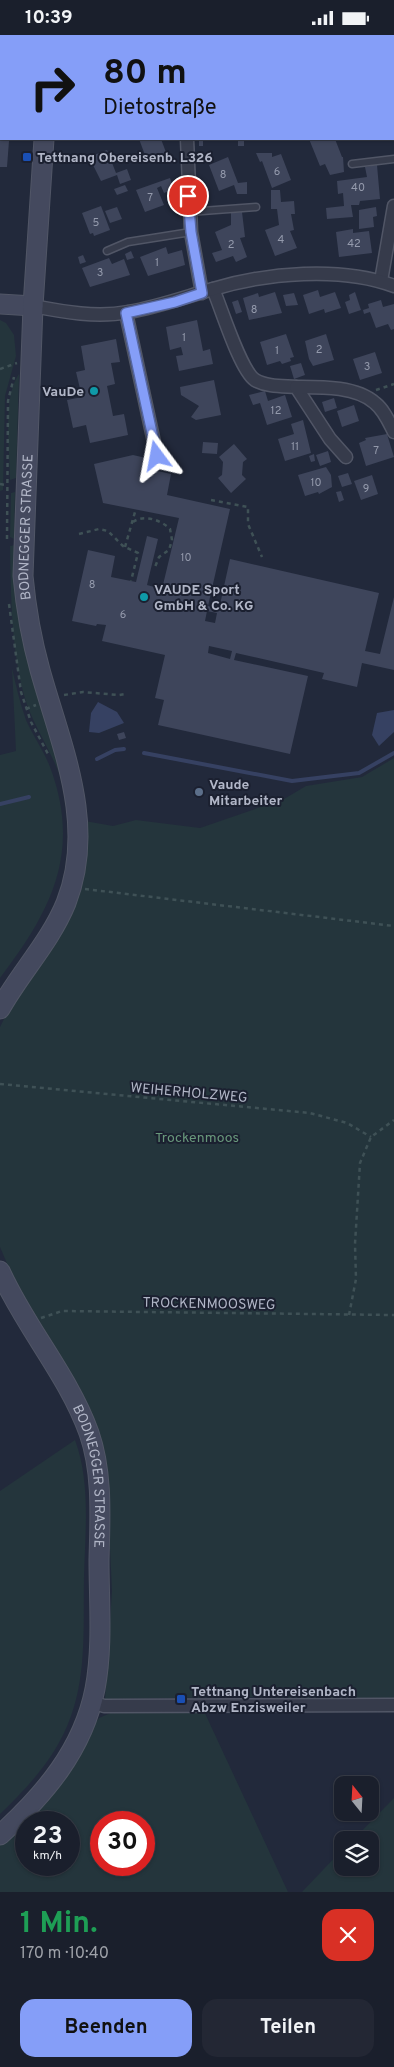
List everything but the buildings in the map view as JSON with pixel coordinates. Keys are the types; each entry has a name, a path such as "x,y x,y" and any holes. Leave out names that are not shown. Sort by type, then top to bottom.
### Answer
{"main road":[{"name":"BODNEGGER STRASSE","path":"0,1009 57,921 71,888 79,839 76,801 26,616 23,576 33,306 44,140"},
{"path":"0,303 33,306"},
{"name":"BODNEGGER STRASSE","path":"0,1271 26,1323 78,1409 89,1433 97,1470 100,1506 99,1651 92,1702 72,1750 53,1781 26,1811 0,1835"}],"street":[{"path":"187,140 191,232 208,291 253,379 266,385 335,389 367,397 376,403 394,432"},
{"path":"381,281 394,206"},
{"path":"33,306 75,314 126,313 175,302 208,291 281,276 334,275 381,281 394,286"},
{"path":"126,313 157,456"},
{"path":"296,387 330,439 346,457"},
{"path":"92,1702 104,1706 394,1705"}],"lane":[{"path":"352,163 394,159"},
{"path":"189,212 256,207"},
{"path":"107,251 128,242 191,232"}],"path":[{"path":"0,369 18,363"},
{"path":"211,500 248,507 248,524 262,557"},
{"path":"125,547 135,513"},
{"path":"133,522 138,518 157,520 170,529 172,540 170,550 159,557 156,567"},
{"path":"79,533 99,529 108,531 125,547 138,553 131,581"},
{"path":"62,695 83,692 125,694"},
{"path":"26,709 37,704"},
{"path":"71,888 394,926"},
{"name":"WEIHERHOLZWEG","path":"0,1084 310,1113 347,1123 371,1137"},
{"path":"349,1315 356,1279 355,1244 360,1163 371,1137 394,1120"},
{"name":"TROCKENMOOSWEG","path":"26,1323 62,1311 394,1315"}],"green space":[{"path":"0,320 6,323 14,335 16,356 5,396 3,490 0,491"},
{"path":"19,374 16,478 10,480 8,425 10,396"},
{"path":"15,492 14,539 10,537 11,493"},
{"path":"15,545 15,584 70,800 69,844 66,801 60,776 27,706 16,659 11,602 10,546"},
{"path":"12,668 26,720 45,755 59,798 63,826 62,853 56,879 47,904 34,929 0,978 0,755 16,751"},
{"name":"Trockenmoos","path":"394,758 394,1700 237,1697 105,1699 112,1591 106,1465 95,1422 79,1386 17,1287 0,1247 0,1027 10,1007 52,947 85,821 113,826 136,820 200,828 284,799 306,786 362,777"},
{"path":"75,1440 83,1473 86,1508 83,1647 80,1682 71,1716 58,1744 42,1769 0,1814 0,1491"},
{"path":"203,1709 288,1892 0,1892 0,1843 15,1824 15,1876 80,1876 80,1811 25,1811 99,1718 113,1712"},
{"path":"394,1798 394,1892 302,1892 334,1858 334,1876 379,1876 379,1831 362,1831 372,1821 379,1821 379,1813"}],"water":[{"path":"98,702 117,712 124,723 99,733 89,732 91,713"},
{"path":"394,710 394,732 379,746 372,735 377,713"}],"waterway":[{"path":"97,759 115,750 124,749"},
{"path":"144,753 292,781 359,773 394,753"},
{"path":"0,804 29,797"}],"place":[{"name":"Tettnang Obereisenb. L326","path":"27,157"},
{"name":"VauDe","path":"94,391"},
{"name":"VAUDE Sport GmbH & Co. KG","path":"144,597"},
{"name":"Vaude Mitarbeiter","path":"199,792"},
{"name":"Tettnang Untereisenbach Abzw Enzisweiler","path":"181,1699"}],"route":[{"path":"157,456 126,313 175,302 202,293 191,232 188,196"}]}
